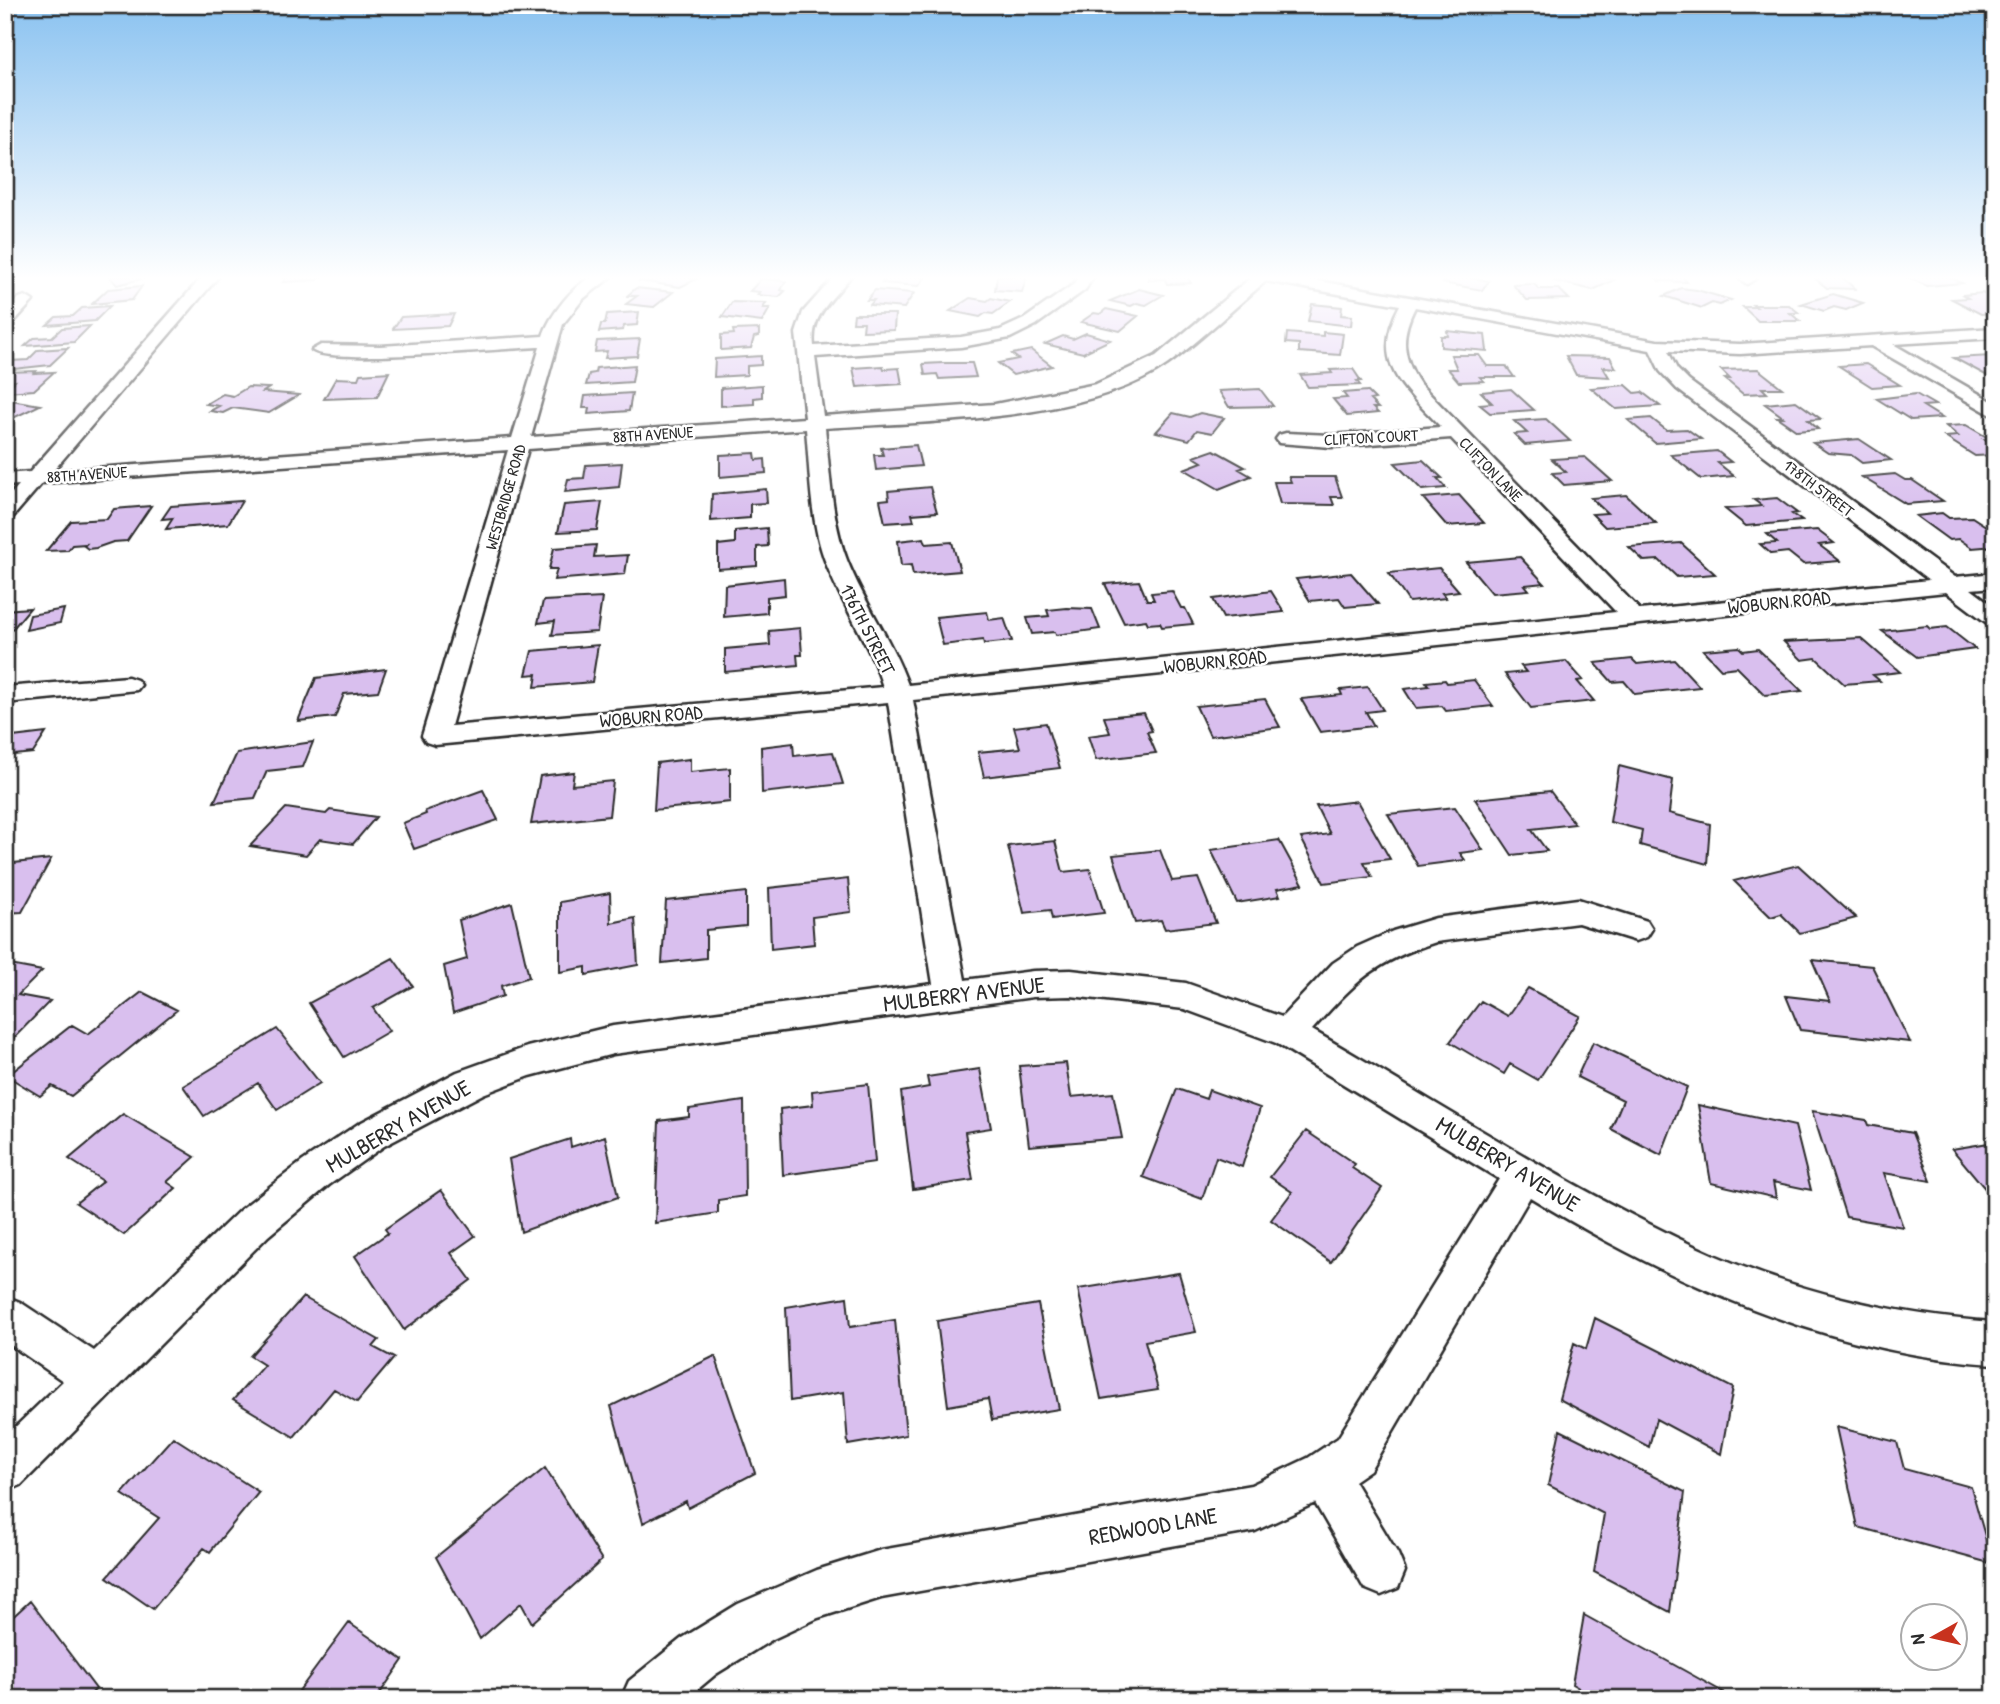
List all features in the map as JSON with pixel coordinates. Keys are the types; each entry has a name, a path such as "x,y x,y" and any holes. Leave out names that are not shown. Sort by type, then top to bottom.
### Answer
{"street":[{"path":"5,514 142,356"},
{"name":"WESTBRIDGE ROAD","path":"435,736 546,356"},
{"name":"176TH STREET","path":"808,356 814,423 832,551 851,596 875,635 899,693 905,715 951,994"},
{"name":"88TH AVENUE","path":"5,480 995,410 1052,402 1110,386 1146,371 1167,356"},
{"name":"CLIFTON LANE","path":"1396,356 1413,387 1634,617"},
{"name":"178TH STREET","path":"1662,356 1669,371 1683,385 1995,618"},
{"path":"1900,356 1995,411"},
{"name":"CLIFTON COURT","path":"1286,439 1331,441 1456,432"},
{"name":"WOBURN ROAD","path":"435,736 899,693 1995,580"},
{"path":"5,695 128,685"},
{"path":"1288,1033 1345,972 1368,956 1404,940 1437,930 1578,911 1636,929"},
{"name":"MULBERRY AVENUE","path":"5,1469 254,1223 316,1173 372,1135 470,1083 527,1062 613,1040 1033,984 1071,983 1186,996 1288,1033 1524,1173 1683,1261 1773,1296 1861,1323 1946,1340 1995,1343"},
{"name":"REDWOOD LANE","path":"647,1699 710,1648 797,1601 839,1584 881,1574 1255,1508 1324,1474 1354,1454 1524,1173"},
{"path":"5,1316 98,1379"},
{"path":"1324,1474 1381,1572"}],"building":[{"path":"32,356 60,356 50,365 5,370 5,365 10,361 28,360"},
{"path":"606,356 637,356 637,356 605,358"},
{"path":"761,356 761,365 747,366 747,375 714,377 715,359"},
{"path":"1014,356 1038,356 1052,366 1013,375 998,363 1018,359"},
{"path":"1451,356 1479,356 1487,366 1506,366 1514,377 1480,377 1484,381 1459,382 1448,369 1457,369"},
{"path":"1566,356 1610,357 1616,368 1603,367 1609,377 1576,375"},
{"path":"1995,357 1995,380 1954,358"},
{"path":"972,363 976,377 939,379 937,374 925,375 923,364"},
{"path":"1866,364 1900,385 1872,387 1839,366"},
{"path":"635,365 632,382 586,385 589,374 595,373 596,368"},
{"path":"883,366 884,369 899,368 902,384 857,387 853,368"},
{"path":"1353,369 1361,381 1357,381 1360,385 1308,387 1300,375 1332,373 1330,370"},
{"path":"1758,369 1782,388 1762,388 1767,393 1743,394 1725,379 1730,379 1721,370"},
{"path":"7,372 54,372 34,390 5,392 15,381 5,382"},
{"path":"389,372 377,397 324,399 336,378 358,379 360,374"},
{"path":"762,385 762,397 754,398 754,404 721,406 721,388"},
{"path":"1626,385 1635,393 1642,392 1660,406 1616,409 1591,388"},
{"path":"248,387 269,388 263,392 299,395 269,413 233,408 223,413 210,411 219,406 206,404 223,394 233,396"},
{"path":"1260,389 1273,406 1229,407 1219,391"},
{"path":"1511,389 1534,410 1490,413 1479,404 1492,403 1481,392"},
{"path":"1367,391 1375,399 1370,400 1378,408 1373,408 1378,413 1347,416 1333,399 1347,398 1343,393"},
{"path":"632,393 629,411 588,414 589,408 583,408 585,396"},
{"path":"1916,394 1935,405 1923,406 1942,418 1911,420 1877,399"},
{"path":"5,399 40,405 5,422"},
{"path":"1796,401 1821,419 1808,420 1818,429 1797,431 1777,417 1783,417 1765,404"},
{"path":"1173,413 1190,417 1200,413 1224,418 1212,433 1197,430 1189,440 1156,432"},
{"path":"1651,418 1666,430 1687,429 1701,439 1655,443 1628,420"},
{"path":"1546,419 1570,441 1525,445 1514,434 1527,433 1514,421"},
{"path":"1966,425 1990,439 1984,439 1995,446 1995,455 1975,456 1945,437 1958,436 1946,426"},
{"path":"1859,439 1891,460 1862,463 1851,455 1828,453 1813,443"},
{"path":"916,445 921,466 876,470 874,455 883,455 881,448"},
{"path":"1214,450 1245,467 1239,469 1251,476 1219,489 1184,469 1202,462 1194,457"},
{"path":"1717,451 1731,462 1718,463 1734,476 1701,479 1671,455"},
{"path":"755,453 756,460 765,459 766,473 720,477 720,455"},
{"path":"1585,457 1612,481 1564,485 1552,473 1566,472 1552,459"},
{"path":"1423,460 1442,478 1437,478 1446,488 1422,490 1395,463"},
{"path":"622,463 619,487 565,492 568,479 584,478 586,465"},
{"path":"1895,474 1905,480 1912,480 1943,501 1906,504 1862,477"},
{"path":"1289,477 1335,477 1342,497 1331,497 1334,505 1280,504 1274,482 1291,482"},
{"path":"930,487 937,512 912,514 914,521 885,523 880,500 889,499 888,491"},
{"path":"766,489 767,503 750,504 750,518 711,521 712,494"},
{"path":"1459,495 1484,523 1447,526 1423,498"},
{"path":"1626,495 1656,523 1605,527 1592,514 1607,513 1591,498"},
{"path":"1777,498 1797,513 1792,514 1802,521 1746,526 1725,509 1762,506 1754,500"},
{"path":"242,501 228,524 166,529 173,518 162,519 171,506"},
{"path":"602,502 597,530 558,532 564,505"},
{"path":"151,506 127,541 88,549 84,546 86,544 72,545 68,550 46,551 71,521 107,519 114,509"},
{"path":"1942,513 1949,518 1972,517 1995,532 1995,546 1972,548 1959,539 1949,540 1916,516"},
{"path":"767,528 768,546 757,547 757,566 718,569 718,545 735,543 735,531"},
{"path":"1817,530 1834,543 1819,545 1840,561 1803,564 1788,552 1771,554 1760,544 1777,543 1767,534"},
{"path":"924,538 926,544 952,542 960,571 913,575 911,565 901,566 898,541"},
{"path":"1681,543 1715,574 1677,577 1659,560 1644,561 1629,547"},
{"path":"596,545 594,557 628,555 625,574 554,580 557,569 549,569 554,548"},
{"path":"1520,557 1544,583 1525,585 1529,590 1492,593 1466,562"},
{"path":"1439,568 1459,591 1442,593 1446,598 1409,602 1389,573"},
{"path":"1351,573 1378,604 1345,607 1339,598 1310,601 1296,579"},
{"path":"784,578 785,595 767,597 767,613 724,617 725,585"},
{"path":"1139,581 1147,600 1154,600 1151,593 1172,591 1193,624 1162,627 1160,623 1148,624 1146,620 1124,623 1105,584"},
{"path":"1271,591 1284,612 1223,618 1213,599"},
{"path":"602,598 597,632 552,635 555,621 538,623 543,601"},
{"path":"30,608 5,638 5,610"},
{"path":"64,609 60,623 26,630 30,615"},
{"path":"1092,609 1100,629 1056,635 1055,632 1032,634 1027,618 1049,616 1047,610"},
{"path":"987,612 989,620 1004,618 1012,641 984,644 983,640 943,645 936,617"},
{"path":"1927,626 1930,629 1947,627 1975,649 1917,657 1882,631"},
{"path":"800,628 802,655 797,655 798,665 725,672 725,649 770,645 769,631"},
{"path":"1861,638 1900,672 1873,675 1880,681 1844,684 1816,658 1802,660 1784,642"},
{"path":"598,645 592,682 535,687 537,674 526,675 532,651"},
{"path":"1739,647 1743,651 1758,649 1802,691 1765,695 1737,667 1721,669 1703,650"},
{"path":"1632,659 1637,664 1675,660 1700,687 1635,694 1624,681 1612,682 1595,663"},
{"path":"1566,661 1583,680 1577,681 1594,701 1531,708 1505,674 1526,672 1521,666"},
{"path":"386,669 378,691 344,694 335,717 298,721 316,678"},
{"path":"1445,680 1447,683 1474,680 1493,706 1446,711 1442,706 1416,708 1404,689 1429,686 1426,682"},
{"path":"1368,687 1383,710 1366,712 1374,726 1320,732 1301,699 1342,695 1340,690"},
{"path":"1265,699 1280,727 1210,736 1196,706"},
{"path":"1144,713 1152,731 1147,732 1156,753 1096,760 1088,736 1110,733 1104,717"},
{"path":"1046,723 1060,768 984,777 978,752 1020,748 1014,727"},
{"path":"46,733 33,753 5,756 5,738"},
{"path":"313,742 303,767 267,771 255,798 214,802 237,753"},
{"path":"793,743 794,756 833,752 843,784 762,793 761,747"},
{"path":"690,759 690,772 730,768 730,802 654,810 657,763"},
{"path":"1619,766 1673,780 1669,813 1710,824 1707,864 1640,845 1642,830 1610,822"},
{"path":"574,772 572,785 613,781 609,816 531,824 540,776"},
{"path":"483,790 498,820 414,849 403,823 426,814 425,811"},
{"path":"1550,791 1575,824 1531,829 1547,851 1512,855 1475,799"},
{"path":"1357,801 1390,859 1364,862 1372,877 1324,883 1301,838 1330,834 1316,806"},
{"path":"1455,807 1483,850 1460,853 1465,860 1418,866 1388,814"},
{"path":"286,808 326,814 330,810 376,817 353,844 320,839 306,855 250,846"},
{"path":"1279,840 1303,884 1277,889 1280,896 1237,903 1211,850"},
{"path":"1055,841 1063,872 1090,869 1104,913 1052,919 1050,910 1024,913 1008,846"},
{"path":"1160,850 1172,881 1198,878 1216,923 1165,929 1161,920 1135,923 1113,855"},
{"path":"51,859 22,912 5,913 5,864"},
{"path":"1798,865 1856,918 1800,933 1781,914 1771,917 1734,881"},
{"path":"848,879 851,912 812,917 814,944 771,949 769,888"},
{"path":"746,892 746,926 706,930 706,958 662,963 666,901"},
{"path":"610,893 611,923 635,918 638,965 586,975 586,967 560,972 560,902"},
{"path":"512,903 529,977 501,986 503,996 453,1013 444,966 467,959 459,920"},
{"path":"393,958 413,986 373,1008 389,1031 344,1057 309,1003"},
{"path":"1812,960 1872,966 1910,1042 1800,1030 1786,996 1830,1001"},
{"path":"10,965 42,971 18,995 50,1001 5,1047 5,970"},
{"path":"1528,988 1580,1016 1538,1080 1510,1064 1504,1074 1450,1042 1481,1001 1508,1016"},
{"path":"142,992 177,1010 71,1096 52,1086 40,1096 7,1076 72,1025 88,1034"},
{"path":"277,1029 320,1083 277,1110 258,1083 204,1116 183,1086"},
{"path":"1593,1042 1687,1087 1661,1155 1611,1129 1623,1100 1577,1077"},
{"path":"1066,1063 1071,1097 1113,1093 1122,1138 1029,1146 1019,1066"},
{"path":"980,1069 991,1128 965,1132 973,1180 913,1189 901,1092 929,1087 927,1077"},
{"path":"868,1084 875,1162 783,1175 780,1109 813,1105 812,1091"},
{"path":"1177,1089 1206,1099 1209,1090 1260,1108 1242,1167 1216,1157 1202,1199 1143,1177"},
{"path":"744,1101 745,1196 718,1200 718,1213 655,1223 659,1121 689,1117 689,1109"},
{"path":"1698,1105 1795,1126 1811,1190 1773,1182 1776,1198 1711,1183"},
{"path":"1812,1111 1866,1120 1868,1125 1912,1133 1931,1181 1884,1173 1903,1227 1846,1217"},
{"path":"123,1114 195,1157 167,1182 176,1188 124,1235 76,1203 103,1181 69,1159"},
{"path":"1306,1131 1355,1164 1352,1168 1382,1188 1331,1262 1271,1220 1292,1192 1270,1177"},
{"path":"605,1136 618,1197 521,1232 509,1159 570,1139 571,1147"},
{"path":"1995,1142 1995,1197 1992,1197 1952,1149"},
{"path":"441,1190 475,1236 451,1253 471,1280 404,1330 355,1256 388,1233 385,1229"},
{"path":"1179,1273 1196,1332 1145,1341 1158,1390 1101,1399 1078,1289"},
{"path":"303,1297 379,1340 373,1347 394,1358 357,1402 334,1389 294,1437 233,1400 264,1365 250,1356"},
{"path":"847,1297 850,1327 895,1320 906,1435 848,1445 844,1392 790,1401 786,1307"},
{"path":"1038,1304 1059,1409 992,1420 988,1399 948,1406 937,1321"},
{"path":"1595,1318 1733,1388 1721,1454 1656,1419 1649,1447 1559,1399 1574,1343 1586,1349"},
{"path":"715,1356 755,1473 688,1508 686,1501 643,1523 611,1406"},
{"path":"1836,1427 1897,1442 1904,1469 1971,1487 1993,1564 1858,1527"},
{"path":"1560,1430 1685,1492 1670,1612 1594,1572 1604,1514 1548,1485"},
{"path":"173,1437 259,1492 210,1552 204,1548 153,1609 107,1577 159,1518 122,1494"},
{"path":"545,1468 602,1560 532,1623 521,1603 480,1639 436,1557"},
{"path":"30,1601 96,1689 86,1699 5,1699 5,1624"},
{"path":"1584,1615 1723,1692 1723,1699 1598,1699 1572,1684"},
{"path":"349,1623 403,1660 376,1699 293,1699"}]}
